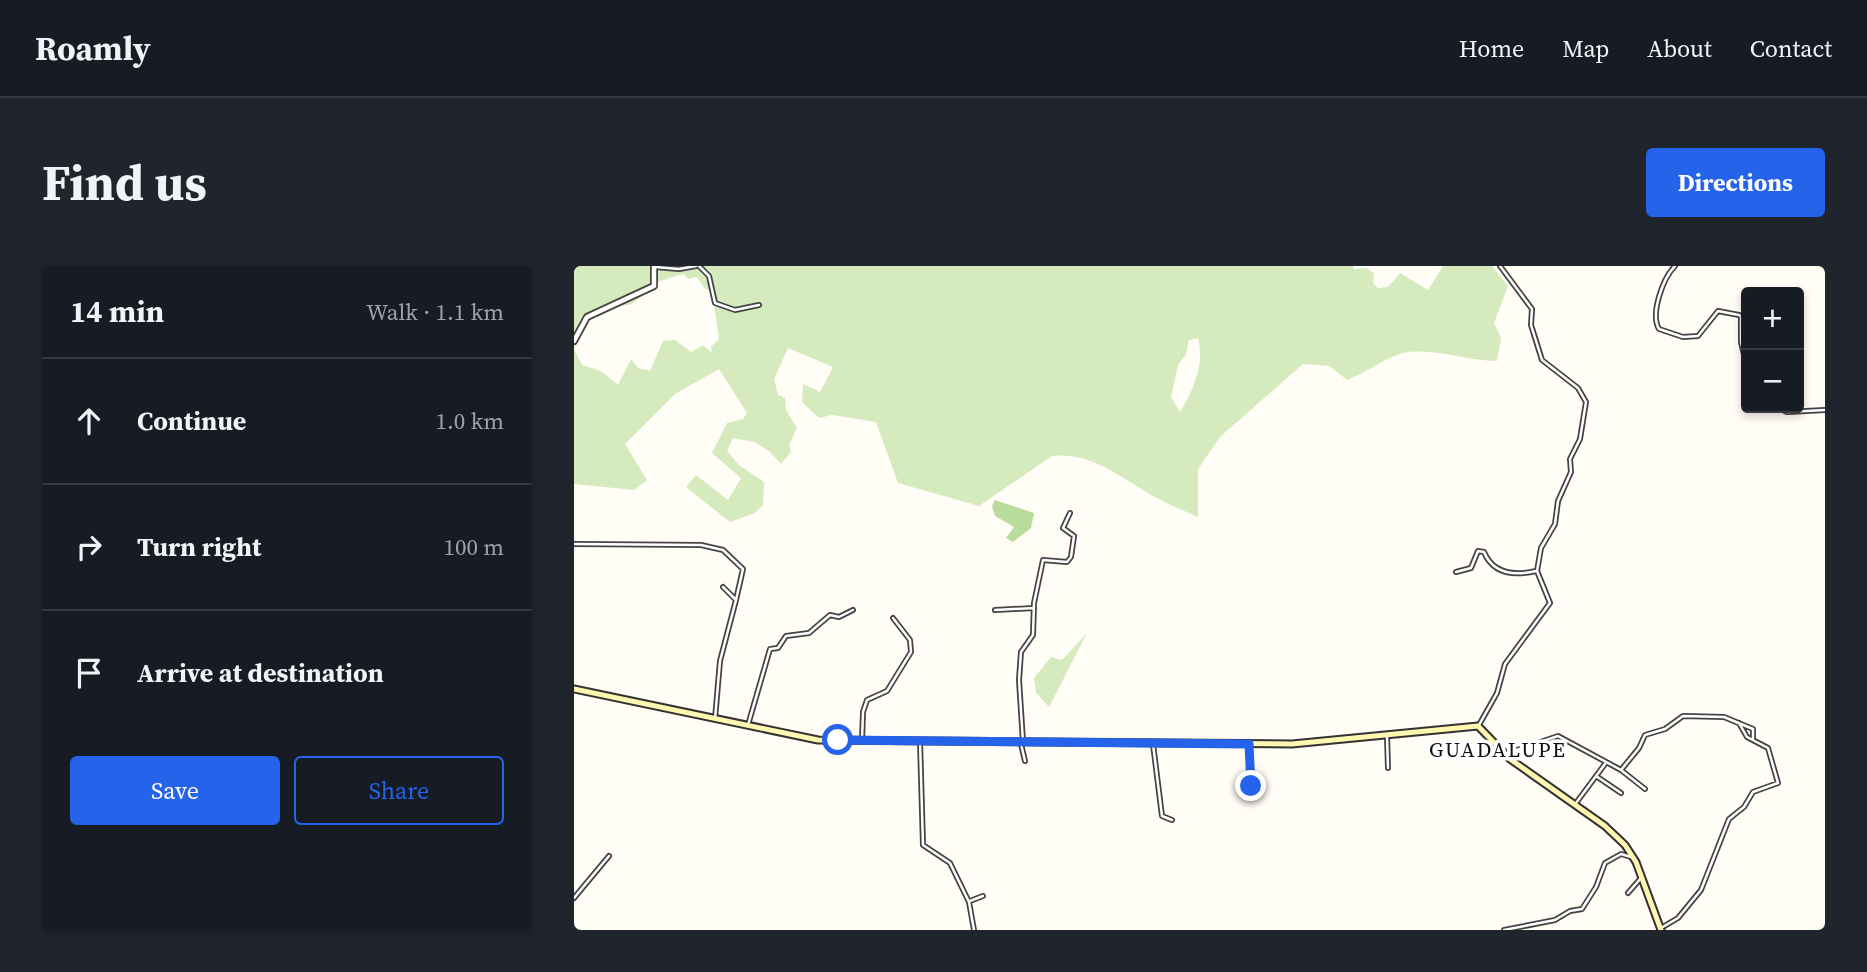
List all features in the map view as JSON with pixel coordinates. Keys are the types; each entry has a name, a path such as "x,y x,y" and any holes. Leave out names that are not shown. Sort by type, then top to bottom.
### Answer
{"main road":[{"path":"574,689 818,740 1314,743 1478,726 1505,754 1573,807 1610,830 1633,856 1660,929"}],"street":[{"path":"574,341 587,317 654,286 654,266 679,269 697,266 709,276 715,303 735,310 759,305"},
{"path":"1478,726 1497,693 1505,664 1550,603 1537,571 1541,548 1553,528 1558,501 1570,472 1570,459 1580,439 1586,402 1578,388 1547,367 1542,360 1531,324 1532,309 1500,266"},
{"path":"1675,266 1660,290 1655,318 1659,328 1683,337 1698,336 1704,333 1714,313 1726,311 1741,316"},
{"path":"1804,411 1825,410"},
{"path":"1025,761 1018,680 1021,652 1033,635 1034,608 1043,559 1068,562 1071,557 1074,536 1063,528 1070,513"},
{"path":"574,544 701,545 723,550 743,569 720,662 715,719"},
{"path":"1456,572 1471,568 1478,551 1484,552 1495,568 1509,573 1537,571"},
{"path":"723,587 736,600"},
{"path":"995,610 1034,608"},
{"path":"748,725 770,649 778,648 786,636 809,633 830,615 839,617 853,610"},
{"path":"862,740 863,712 867,700 887,691 911,652 910,640 893,618"},
{"path":"1620,770 1639,748 1645,735 1665,729 1683,716 1715,716 1737,720 1753,729 1753,740"},
{"path":"1660,929 1678,918 1701,890 1730,820 1744,807 1753,792 1778,783 1768,748 1746,737 1737,720"},
{"path":"1387,736 1388,768"},
{"path":"1505,754 1558,736 1620,770 1645,789"},
{"path":"920,741 923,845 950,863 969,902 974,930"},
{"path":"1153,744 1163,816 1172,820"},
{"path":"1249,744 1251,786"},
{"path":"1573,807 1605,764"},
{"path":"1596,776 1621,793"},
{"path":"1504,930 1555,920 1570,911 1582,909 1596,887 1599,872 1608,860 1621,853 1633,856"},
{"path":"574,898 609,856"},
{"path":"1628,893 1642,877"},
{"path":"969,902 983,895"}],"green space":[{"path":"574,266 1353,266 1354,269 1366,268 1374,273 1373,283 1378,288 1388,287 1400,273 1428,290 1443,266 1492,266 1508,286 1494,323 1501,338 1497,361 1438,353 1403,353 1347,380 1330,366 1303,364 1220,437 1198,469 1198,517 1158,499 1105,467 1066,456 1052,456 979,506 898,483 876,422 832,415 819,418 802,402 803,384 820,392 833,367 788,348 774,379 778,395 785,398 786,410 797,428 789,445 791,452 781,464 769,451 754,442 733,438 727,451 739,465 764,482 763,505 755,513 730,522 686,487 696,475 728,500 741,478 712,453 727,423 743,419 747,413 719,369 675,394 625,444 647,480 634,490 574,484 574,349 582,365 601,371 618,385 631,359 638,368 650,371 663,341 675,340 691,352 703,345 712,353 711,347 719,339 712,290 705,289 697,277 688,279 683,274 657,282 632,304 605,309 591,318 574,346","holes":["1198,338 1200,348 1196,377 1180,412 1171,397 1178,365 1186,354 1189,340"]},
{"path":"995,500 1034,513 1031,528 1013,542 1006,538 1014,527 995,516 992,506"},
{"path":"1087,633 1049,707 1036,693 1034,678 1051,657 1062,660"}],"district":[{"name":"GUADALUPE","path":"1498,749"}],"route":[{"path":"838,740 1249,744 1251,786"}]}
